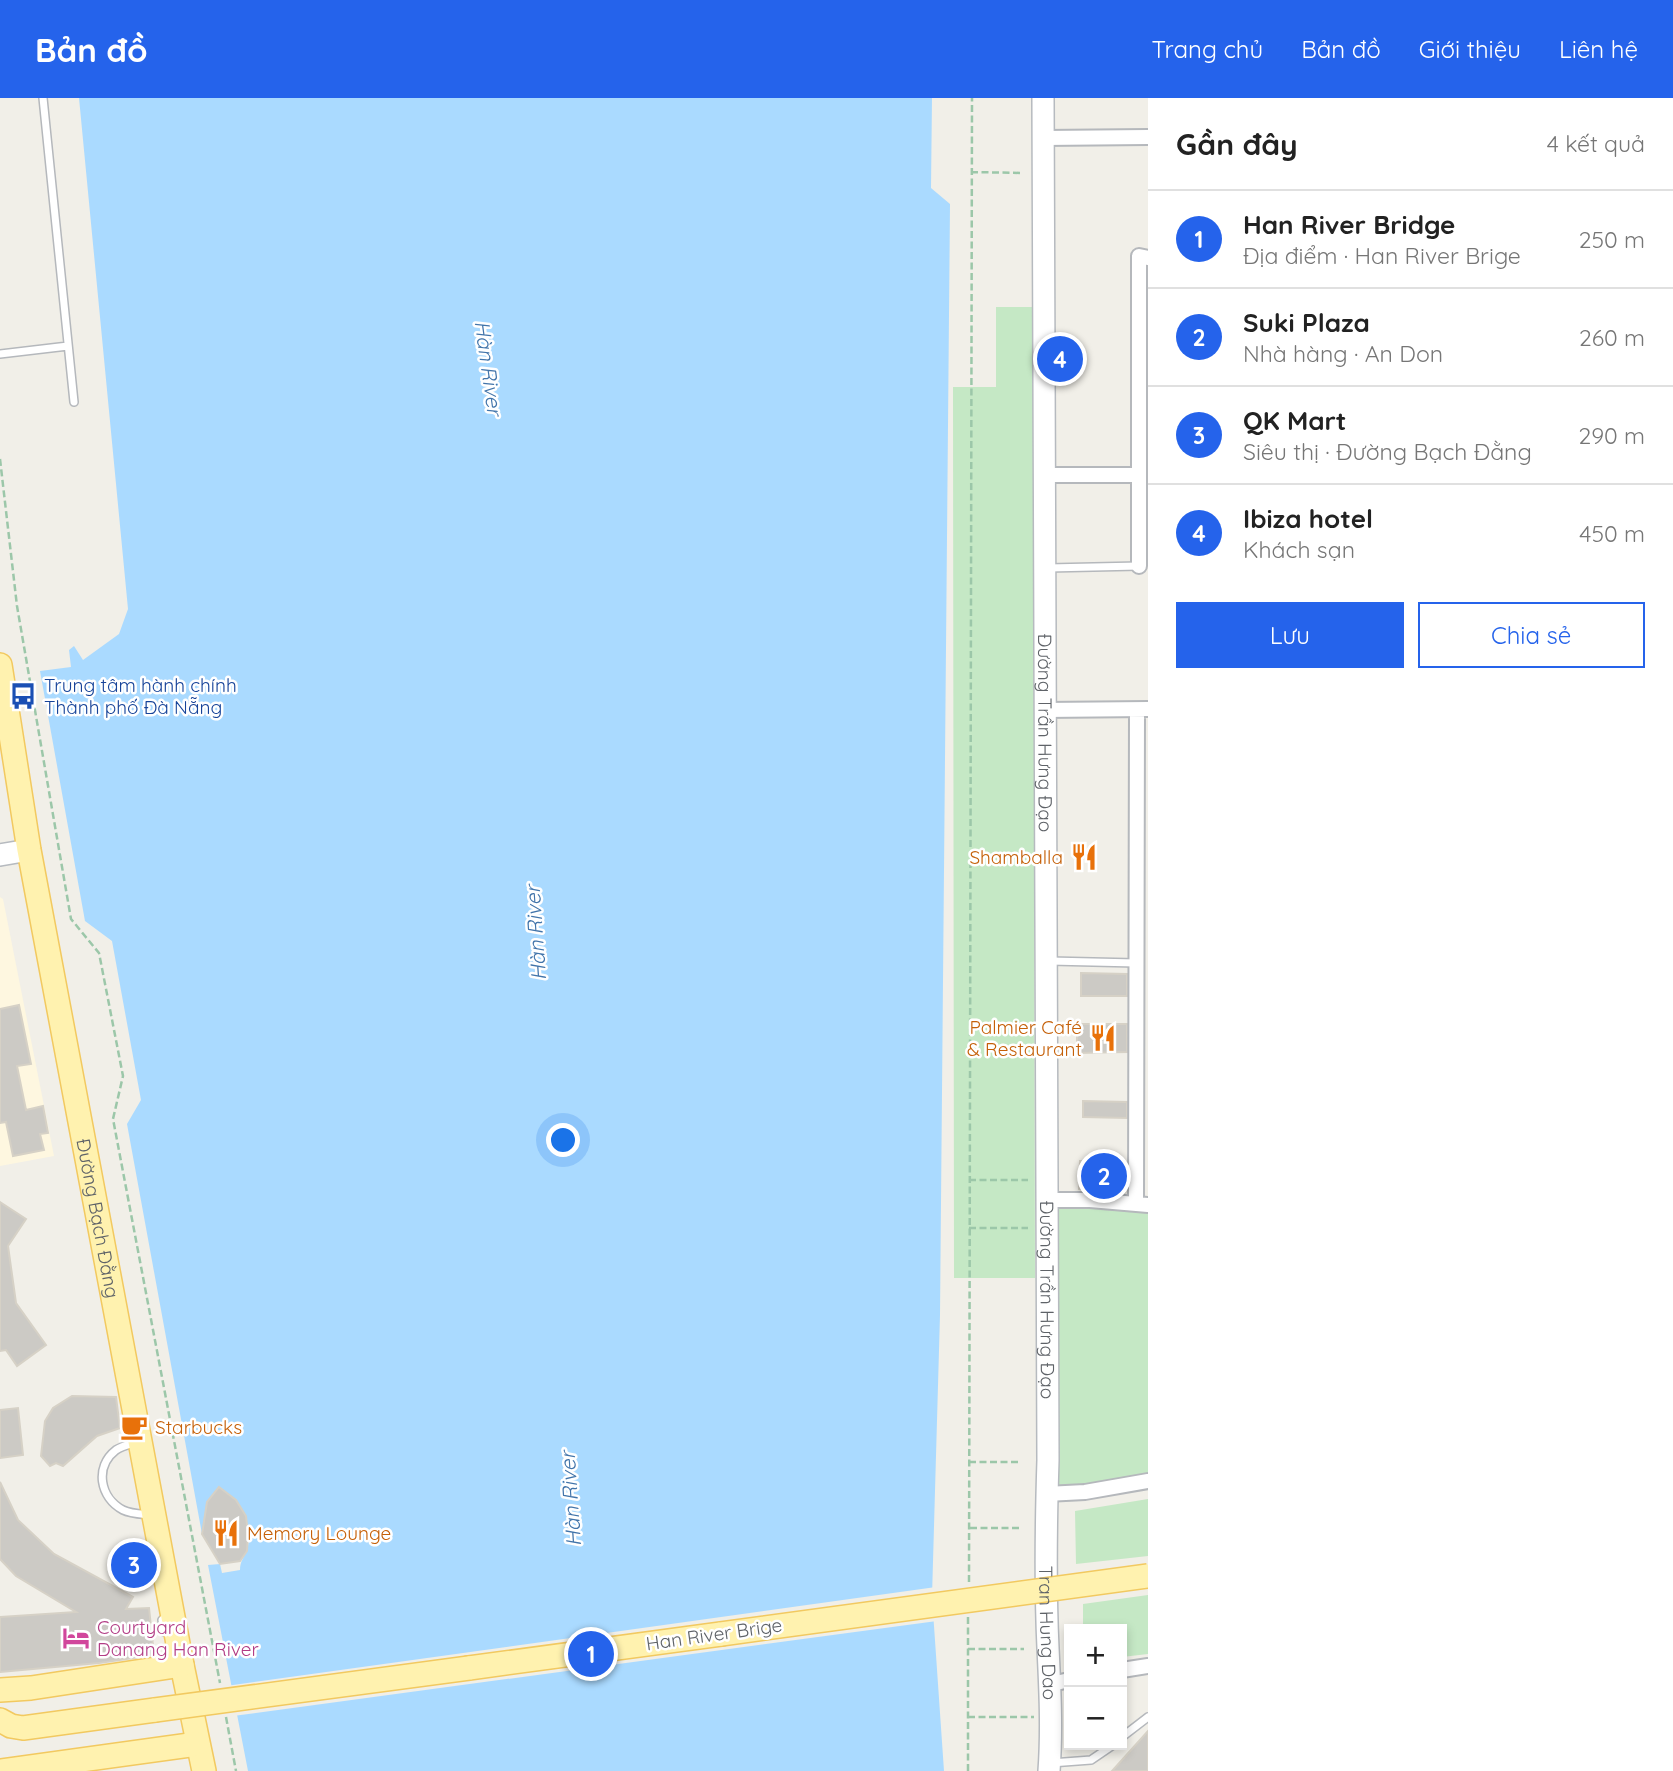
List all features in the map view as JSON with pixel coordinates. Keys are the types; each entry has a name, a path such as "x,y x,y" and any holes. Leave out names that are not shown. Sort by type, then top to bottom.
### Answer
{"main road":[{"name":"Đường Trần Hưng Đạo","path":"1043,98 1046,1494"},
{"name":"Đường Bạch Đằng","path":"0,665 29,850 204,1771"},
{"path":"0,855 29,850"},
{"name":"Tran Hung Dao","path":"1046,1494 1048,1648 1060,1682 1050,1717 1050,1767"},
{"name":"Han River Brige","path":"0,1735 11,1728 1148,1576"},
{"path":"0,1696 8,1691 182,1665"},
{"path":"0,1690 31,1688"},
{"path":"0,1720 11,1728"},
{"path":"2,1771 197,1744"}],"street":[{"path":"1043,138 1148,137"},
{"path":"1139,566 1139,475 1144,460 1144,403 1139,256 1148,258"},
{"path":"1045,475 1139,475"},
{"path":"1044,710 1142,709 1136,963 1142,1204 1046,1200"},
{"path":"1046,1494 1085,1492 1148,1481"},
{"path":"1127,1669 1148,1666"}],"lane":[{"path":"43,98 74,402"},
{"path":"0,354 68,346"},
{"path":"1044,568 1139,566"},
{"path":"1046,961 1136,963"},
{"path":"141,1440 117,1450 104,1464 102,1485 112,1503 126,1512 155,1516"},
{"path":"1127,1734 1148,1717"},
{"path":"1050,1767 1091,1760 1106,1750"}],"path":[{"path":"969,1582 972,98"},
{"path":"971,172 1023,173"},
{"path":"0,459 18,606 71,919 99,953 123,1076 113,1119 222,1694"},
{"path":"969,1180 1028,1180"},
{"path":"969,1228 1028,1228"},
{"path":"969,1462 1021,1462"},
{"path":"969,1528 1019,1528"},
{"path":"968,1609 968,1771"},
{"path":"968,1649 1024,1649"},
{"path":"224,1707 236,1771"},
{"path":"968,1717 1050,1717"}],"shaded area":[{"path":"0,897 3,899 54,1156 0,1166"}],"green space":[{"path":"996,307 1033,307 1035,1278 954,1278 953,387 996,387"},
{"path":"1046,1200 1148,1205 1148,1480 1046,1494"},
{"path":"1148,1499 1148,1556 1076,1564 1075,1511"},
{"path":"1148,1595 1148,1654 1127,1656 1127,1624 1083,1624 1083,1604"}],"water":[{"name":"Hàn River","path":"79,98 932,98 931,188 950,204 940,1315 932,1597 944,1771 248,1771 208,1565 220,1564 222,1573 240,1570 247,1550 249,1531 239,1506 219,1487 207,1502 202,1534 127,1124 141,1100 112,941 85,921 40,671 71,667 69,650 74,646 83,660 119,634 128,609"}],"pier":[{"path":"936,1587 937,1621 233,1716 226,1686"}],"building":[{"path":"1081,973 1127,974 1127,996 1081,996"},
{"path":"19,1005 31,1064 17,1066 26,1110 43,1106 48,1133 40,1134 44,1150 13,1156 6,1122 0,1123 0,1009"},
{"name":"Palmier Café & Restaurant","path":"1077,1024 1127,1024 1127,1052 1077,1053"},
{"path":"1083,1101 1127,1102 1127,1118 1083,1117"},
{"path":"1080,1161 1126,1162 1126,1190 1079,1189"},
{"path":"0,1202 26,1219 8,1246 16,1303 46,1345 17,1366 6,1350 0,1351"},
{"path":"72,1396 116,1397 120,1428 97,1436 63,1466 56,1463 50,1466 41,1456 45,1421 53,1408"},
{"path":"18,1408 23,1455 0,1458 0,1410"},
{"path":"0,1482 18,1520 54,1554 133,1597 126,1609 149,1608 154,1655 0,1672 0,1617 76,1612 16,1576 0,1559"},
{"path":"219,1487 236,1500 246,1516 248,1534 247,1551 240,1561 220,1564 202,1534 207,1502"},
{"path":"1148,1731 1148,1771 1112,1771"}],"place":[{"name":"Ibiza hotel","path":"1060,359"},
{"name":"Trung tâm hành chính Thành phố Đà Nẵng","path":"23,696"},
{"name":"Shamballa","path":"1084,857"},
{"name":"Palmier Café & Restaurant","path":"1103,1038"},
{"name":"Suki Plaza","path":"1104,1176"},
{"name":"Starbucks","path":"134,1427"},
{"name":"Memory Lounge","path":"226,1533"},
{"name":"QK Mart","path":"134,1565"},
{"name":"Courtyard Danang Han River","path":"76,1638"},
{"name":"Han River Bridge","path":"591,1654"}]}
